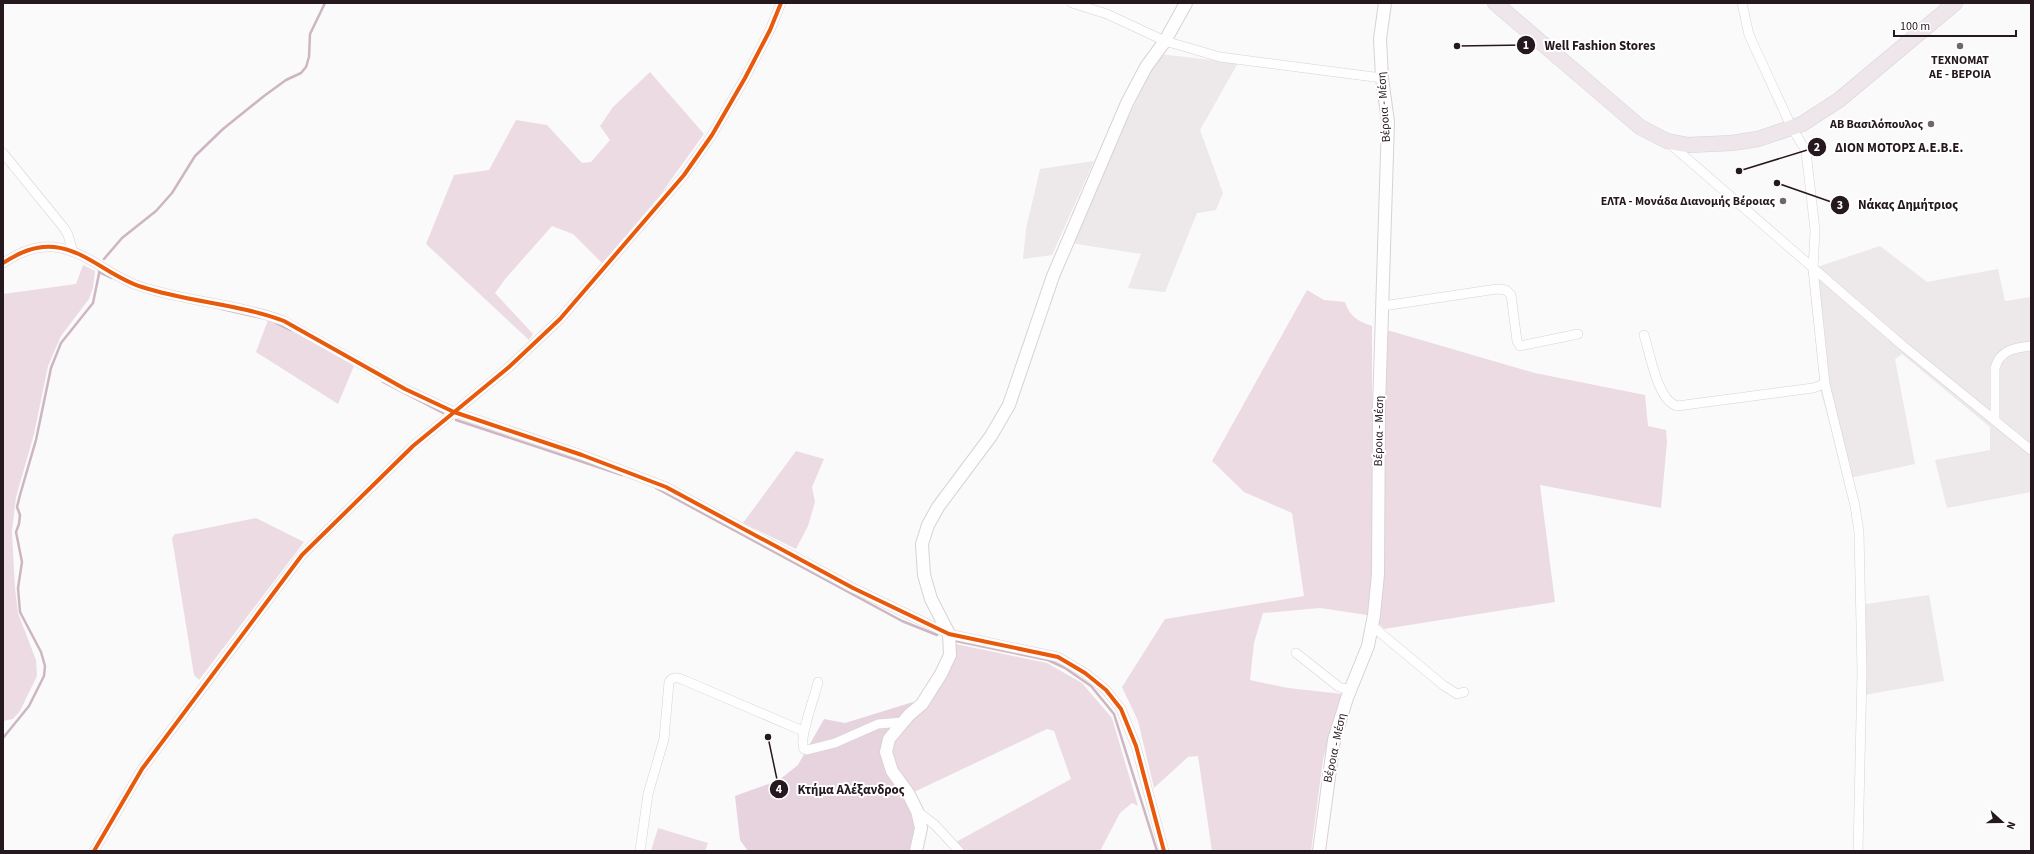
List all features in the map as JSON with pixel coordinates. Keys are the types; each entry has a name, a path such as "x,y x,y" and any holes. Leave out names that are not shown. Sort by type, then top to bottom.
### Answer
{"main road":[{"path":"1495,3 1640,127 1667,141 1688,145 1732,143 1758,139 1802,124 1839,100 1955,3"}],"street":[{"path":"94,851 142,769 302,555 413,446 560,319 684,175 712,135 745,78 770,30 781,3"},
{"path":"1072,3 1107,14 1165,41 1220,57 1382,78"},
{"path":"916,851 921,828 917,811 908,792 892,771 886,752 889,739 903,722 922,704 941,674 950,655 949,634 931,599 924,575 922,544 928,525 938,507 994,432 1006,411 1016,387 1053,276 1136,84 1165,41 1186,3"},
{"name":"Βέροια - Μέση","path":"1319,851 1334,740 1350,690 1368,646 1372,626 1378,574 1379,407 1388,122 1382,78 1380,39 1385,3"},
{"path":"1742,3 1749,35 1792,128 1806,151 1815,230 1813,268 1825,384 1856,506 1859,532 1862,672 1858,784 1858,851"},
{"path":"1667,141 1902,345 2031,450"},
{"path":"3,153 64,228 68,235 73,252"},
{"path":"3,263 26,250 44,246 66,248 127,282 142,287 264,313 284,321 405,389 454,412 582,455 666,488 853,588 949,634 1058,657 1085,673 1106,690 1121,709 1136,746 1164,851"},
{"path":"1383,306 1497,289 1506,290 1511,295 1517,341 1520,346 1578,334"},
{"path":"1644,335 1657,379 1665,397 1671,404 1677,406 1813,388 1825,384"},
{"path":"1995,420 1995,368 1997,362 2000,356 2013,348 2031,346"},
{"path":"1372,626 1443,685 1457,694 1464,692"},
{"path":"1296,653 1338,687 1350,690"},
{"path":"640,851 648,794 664,739 669,682 671,678 675,677 686,681 803,731"},
{"path":"818,682 815,697 803,731 802,746 807,750 835,743 878,724 903,722"},
{"path":"917,811 935,825 959,851"}],"shaded area":[{"path":"1159,54 1238,63 1200,130 1223,193 1216,210 1197,213 1165,292 1128,288 1141,254 1070,243 1086,205"},
{"path":"650,72 704,134 660,195 602,263 573,234 552,226 506,278 495,293 533,334 529,340 426,244 454,175 489,170 516,120 547,125 582,163 591,162 610,140 600,126 613,107"},
{"path":"1094,161 1052,255 1023,259 1026,229 1040,169"},
{"path":"1880,246 1927,282 1998,269 2005,301 2031,297 2031,492 1947,508 1935,460 1990,450 1990,427 1902,354 1895,359 1915,464 1845,479 1821,392 1808,270"},
{"path":"83,265 95,271 93,288 89,299 61,336 48,366 34,434 16,497 12,532 15,588 18,613 36,660 37,676 20,711 13,719 3,721 3,294 76,284"},
{"path":"1307,290 1324,300 1345,302 1349,311 1355,318 1372,326 1372,558 1370,599 1367,615 1320,608 1263,613 1254,643 1250,680 1288,688 1343,694 1331,729 1323,760 1311,851 1212,851 1198,756 1188,757 1154,788 1138,721 1122,687 1165,619 1304,596 1292,513 1244,492 1212,461"},
{"path":"268,320 285,327 354,366 338,404 256,352"},
{"path":"1387,330 1535,373 1645,395 1648,426 1666,430 1667,442 1661,508 1540,485 1555,602 1384,629 1379,624 1383,565"},
{"path":"796,451 824,459 812,487 815,502 808,526 796,549 743,523"},
{"path":"256,518 304,542 199,680 194,675 172,538 175,534"},
{"path":"1929,595 1944,681 1864,695 1866,604"},
{"path":"956,644 1047,663 1082,683 1112,718 1138,806 1132,803 1120,813 1100,851 965,851 956,842 1071,779 1054,731 1047,729 912,793 903,781 893,763 891,756 891,741 953,656"},
{"path":"913,702 912,707 881,750 886,772 911,811 914,821 916,835 910,851 748,851 740,840 735,796 779,780 798,765 824,719 845,723"},
{"path":"658,828 708,843 705,851 651,851"}],"waterway":[{"path":"104,259 122,238 156,211 172,193 195,156 223,129 286,80 301,73 306,67 309,57 310,34 325,3"},
{"path":"3,738 29,706 44,676 45,666 41,652 20,612 18,588 22,562 16,532 20,515 17,507 36,440 51,368 61,343 93,303 100,269"},
{"path":"99,272 112,278"},
{"path":"222,309 262,318"},
{"path":"276,323 291,330"},
{"path":"383,382 443,413"},
{"path":"456,420 622,475"},
{"path":"656,488 902,621 937,635"},
{"path":"956,641 1048,660 1065,668 1091,686 1114,714 1157,851"}],"cycle path":[{"path":"94,851 142,769 302,555 413,446 509,367 560,319 684,175 712,135 745,78 770,30 781,3"},
{"path":"3,263 21,253 40,247 66,249 77,253 131,283 142,287 267,315 284,321 405,389 454,412 582,455 666,487 853,588 949,634 1058,657 1085,673 1106,690 1121,709 1136,746 1164,851"}],"place":[{"name":"Well Fashion Stores","path":"1457,46"},
{"name":"ΤΕΧΝΟΜΑΤ ΑΕ - ΒΕΡΟΙΑ","path":"1960,46"},
{"name":"ΑΒ Βασιλόπουλος","path":"1931,124"},
{"name":"ΔΙΟΝ ΜΟΤΟΡΣ Α.Ε.Β.Ε.","path":"1739,171"},
{"name":"Νάκας Δημήτριος","path":"1777,183"},
{"name":"ΕΛΤΑ - Μονάδα Διανομής Βέροιας","path":"1783,201"},
{"name":"Κτήμα Αλέξανδρος","path":"768,737"}]}
